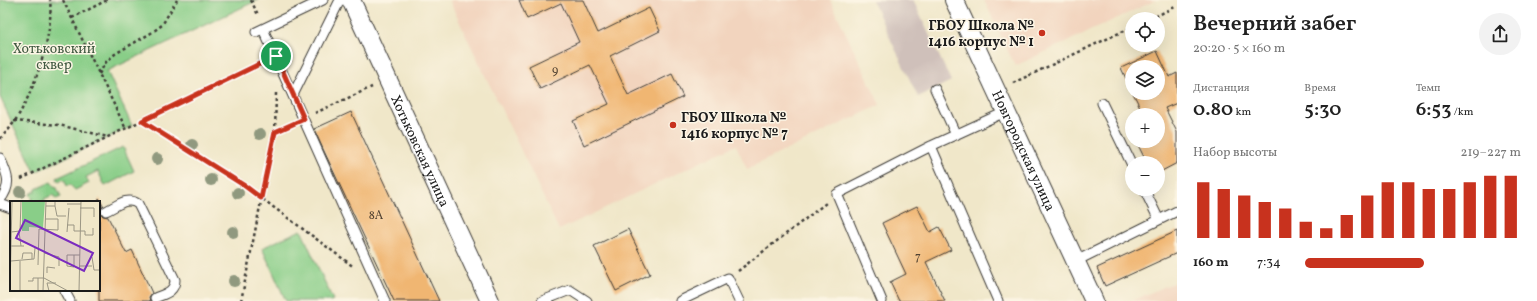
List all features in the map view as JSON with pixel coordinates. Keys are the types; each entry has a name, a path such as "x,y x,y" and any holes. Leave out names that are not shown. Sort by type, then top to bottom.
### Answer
{"street":[{"name":"Хотьковская улица","path":"351,0 490,301"},
{"name":"Новгородская улица","path":"954,0 1094,301"}],"lane":[{"path":"323,0 259,31 276,56 385,301"},
{"path":"293,95 340,0"},
{"path":"935,89 956,135"},
{"path":"1102,103 1128,156"},
{"path":"882,301 837,194 931,146 1005,112"},
{"path":"931,146 998,301"},
{"path":"0,158 8,175 6,190 0,200"},
{"path":"1147,196 1159,220"},
{"path":"106,211 126,201 134,201 138,204 175,280 173,288 170,291 155,298"},
{"path":"0,204 10,208"},
{"path":"1076,261 1177,211"},
{"path":"680,301 728,278 739,301"},
{"path":"542,301 570,290 587,301"},
{"path":"65,291 70,301"}],"path":[{"path":"0,138 14,121 24,105 39,70 47,44 51,8 50,0"},
{"path":"63,0 126,129"},
{"path":"72,18 107,0"},
{"path":"99,74 106,62 115,54 151,33 162,24 177,0"},
{"path":"1165,12 1177,6"},
{"path":"996,91 1125,30"},
{"path":"34,173 276,56"},
{"path":"275,132 388,80"},
{"path":"241,301 275,132 276,86"},
{"path":"14,121 58,125 108,137"},
{"path":"142,121 245,186 378,285"},
{"path":"728,278 837,194"}],"shaded area":[{"name":"ГБОУ Школа № 1416 корпус № 7","path":"449,0 830,0 880,105 747,169 736,145 559,230"},
{"path":"872,0 913,0 951,81 918,97"},
{"name":"ГБОУ Школа № 1416 корпус № 1","path":"984,0 1156,0 1130,12 1125,12 1125,15 1015,66"},
{"path":"1177,282 1177,301 1131,301 1173,283"}],"green space":[{"name":"Хотьковский сквер","path":"0,0 258,0 107,71 132,126 35,172 0,97"},
{"path":"123,147 134,171 105,186 98,171 86,177 89,183 75,190 70,185 67,186 64,179 59,182 57,178"},
{"path":"51,182 55,187 56,186 61,197 56,199 53,195 44,199 45,201 32,201 33,199 30,194 36,191 36,189"},
{"path":"301,230 333,300 286,301 262,248"}],"building":[{"path":"519,0 583,0 598,33 649,8 660,31 610,56 628,95 672,74 683,97 584,145 573,121 609,104 590,65 540,89 529,66 579,42 561,3 527,19"},
{"path":"1157,52 1161,60 1138,60"},
{"path":"1125,66 1125,76 1121,68"},
{"path":"1165,68 1169,77 1177,73 1177,103 1165,108 1140,108 1136,100 1165,100"},
{"path":"1165,108 1177,132 1177,163 1165,169 1165,156 1144,156 1140,148 1165,148"},
{"path":"351,112 439,301 394,301 323,149 314,129"},
{"path":"99,198 103,206 100,210 100,201"},
{"path":"917,206 930,232 939,227 951,250 926,262 945,301 899,301 890,282 906,274 882,223"},
{"path":"100,210 103,216 108,217 126,253 132,250 152,293 149,297 150,301 99,301"},
{"path":"628,229 650,274 616,291 594,246"},
{"path":"1177,231 1177,253 1105,286 1097,268"}],"place":[{"name":"ГБОУ Школа № 1416 корпус № 1","path":"1042,33"},
{"name":"ГБОУ Школа № 1416 корпус № 7","path":"673,125"}],"route":[{"path":"276,56 304,119 275,132 261,198 245,186 142,121 231,78 276,56"}]}
